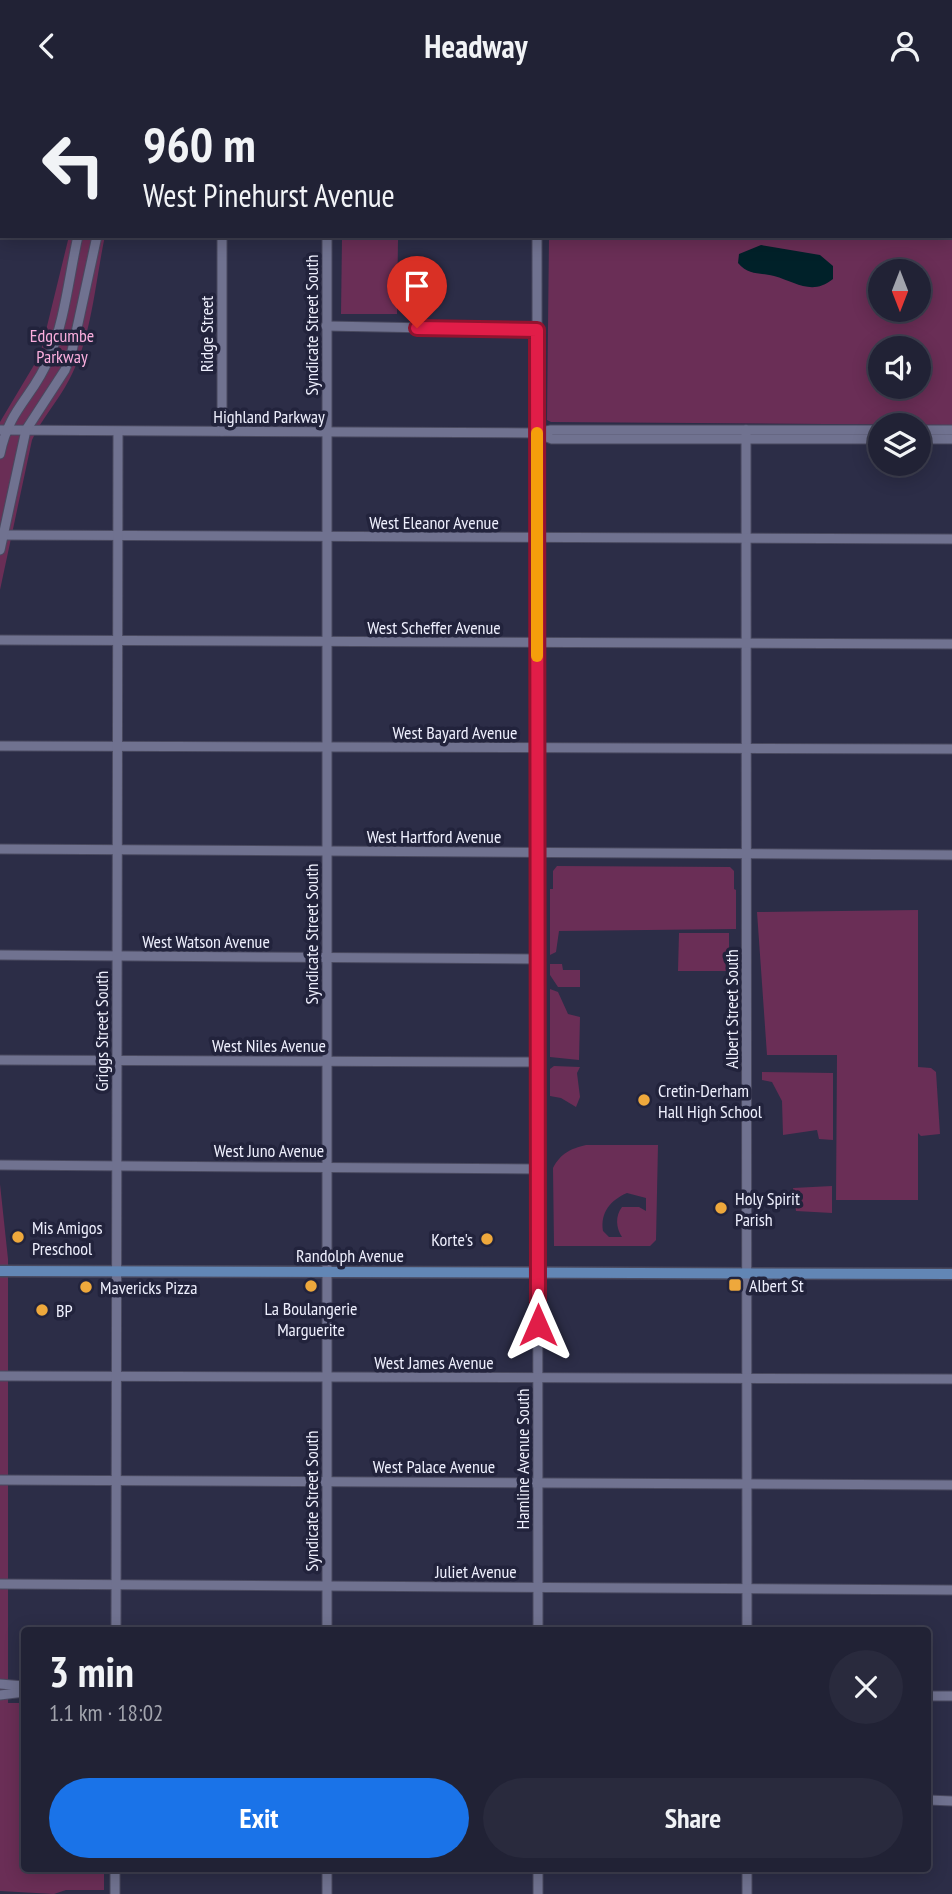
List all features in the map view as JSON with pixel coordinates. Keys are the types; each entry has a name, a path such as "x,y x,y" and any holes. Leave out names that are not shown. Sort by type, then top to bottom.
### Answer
{"main road":[{"name":"Randolph Avenue","path":"0,1271 952,1274"}],"street":[{"path":"0,454 3,430 49,361 78,238"},
{"path":"0,550 26,431 69,361 97,238"},
{"name":"Ridge Street","path":"222,238 222,431"},
{"name":"Syndicate Street South","path":"327,238 327,1627"},
{"name":"Hamline Avenue South","path":"537,238 538,1627"},
{"path":"326,326 537,330"},
{"name":"Highland Parkway","path":"3,430 537,433 552,439 868,430"},
{"path":"931,430 952,431"},
{"name":"Griggs Street South","path":"116,1627 118,432"},
{"name":"Highland Parkway","path":"746,435 868,439"},
{"name":"Albert Street South","path":"746,435 747,1627"},
{"path":"931,439 952,439"},
{"name":"West Eleanor Avenue","path":"2,534 952,539"},
{"name":"West Scheffer Avenue","path":"0,640 952,644"},
{"name":"West Bayard Avenue","path":"0,746 952,749"},
{"name":"West Hartford Avenue","path":"0,849 952,855"},
{"name":"West Watson Avenue","path":"0,955 538,959"},
{"name":"West Niles Avenue","path":"0,1060 538,1062"},
{"name":"West Juno Avenue","path":"0,1165 538,1169"},
{"name":"West James Avenue","path":"0,1376 952,1379"},
{"name":"West Palace Avenue","path":"0,1480 952,1485"},
{"name":"Juliet Avenue","path":"0,1584 952,1590"},
{"path":"0,1684 21,1686"},
{"path":"0,1695 21,1692"},
{"path":"931,1696 952,1696"},
{"path":"931,1800 952,1801"},
{"path":"115,1872 115,1894"},
{"path":"327,1872 327,1894"},
{"path":"538,1872 538,1894"},
{"path":"747,1872 747,1894"}],"green space":[{"name":"Edgcumbe Parkway","path":"69,238 105,238 92,309 77,364 32,440 0,590 0,422 40,355"},
{"path":"549,238 952,238 952,425 931,425 931,413 868,413 868,424 547,420"},
{"path":"342,239 398,240 397,314 341,314"},
{"path":"557,866 730,867 734,871 736,890 736,929 559,931 556,952 550,955 550,889 553,889 553,871"},
{"path":"918,910 918,1067 931,1068 936,1072 940,1134 921,1136 918,1133 918,1200 836,1200 837,1055 767,1055 757,912"},
{"path":"679,933 729,933 729,971 678,971"},
{"path":"550,964 562,964 563,970 580,970 580,987 558,987 550,975"},
{"path":"550,989 558,992 568,1014 580,1017 579,1060 550,1057"},
{"path":"554,1066 580,1067 577,1073 580,1097 576,1107 561,1098 550,1096 550,1069"},
{"path":"762,1072 833,1073 833,1140 819,1139 817,1130 783,1135 782,1101 772,1082 762,1080"},
{"path":"586,1145 658,1145 656,1240 650,1246 554,1246 553,1168 563,1155","holes":["627,1193 646,1198 646,1211 639,1207 622,1207 617,1222 622,1237 609,1237 603,1231 605,1212 616,1199"]},
{"path":"0,1184 8,1259 8,1703 21,1703 21,1872 104,1872 104,1890 66,1890 54,1894 0,1891"},
{"path":"832,1186 832,1213 796,1211 793,1188"}],"water":[{"path":"761,245 820,255 833,266 833,279 818,287 804,286 774,276 750,272 738,263 739,254"}],"slow traffic":[{"path":"537,433 537,656"}],"place":[{"name":"Cretin-Derham Hall High School","path":"644,1100"},
{"name":"Holy Spirit Parish","path":"721,1208"},
{"name":"Mis Amigos Preschool","path":"18,1237"},
{"name":"Korte's","path":"487,1239"},
{"name":"Albert St","path":"735,1285"},
{"name":"La Boulangerie Marguerite","path":"311,1286"},
{"name":"Mavericks Pizza","path":"86,1287"},
{"name":"BP","path":"42,1310"}],"route":[{"path":"417,328 537,330 538,1325"}]}
